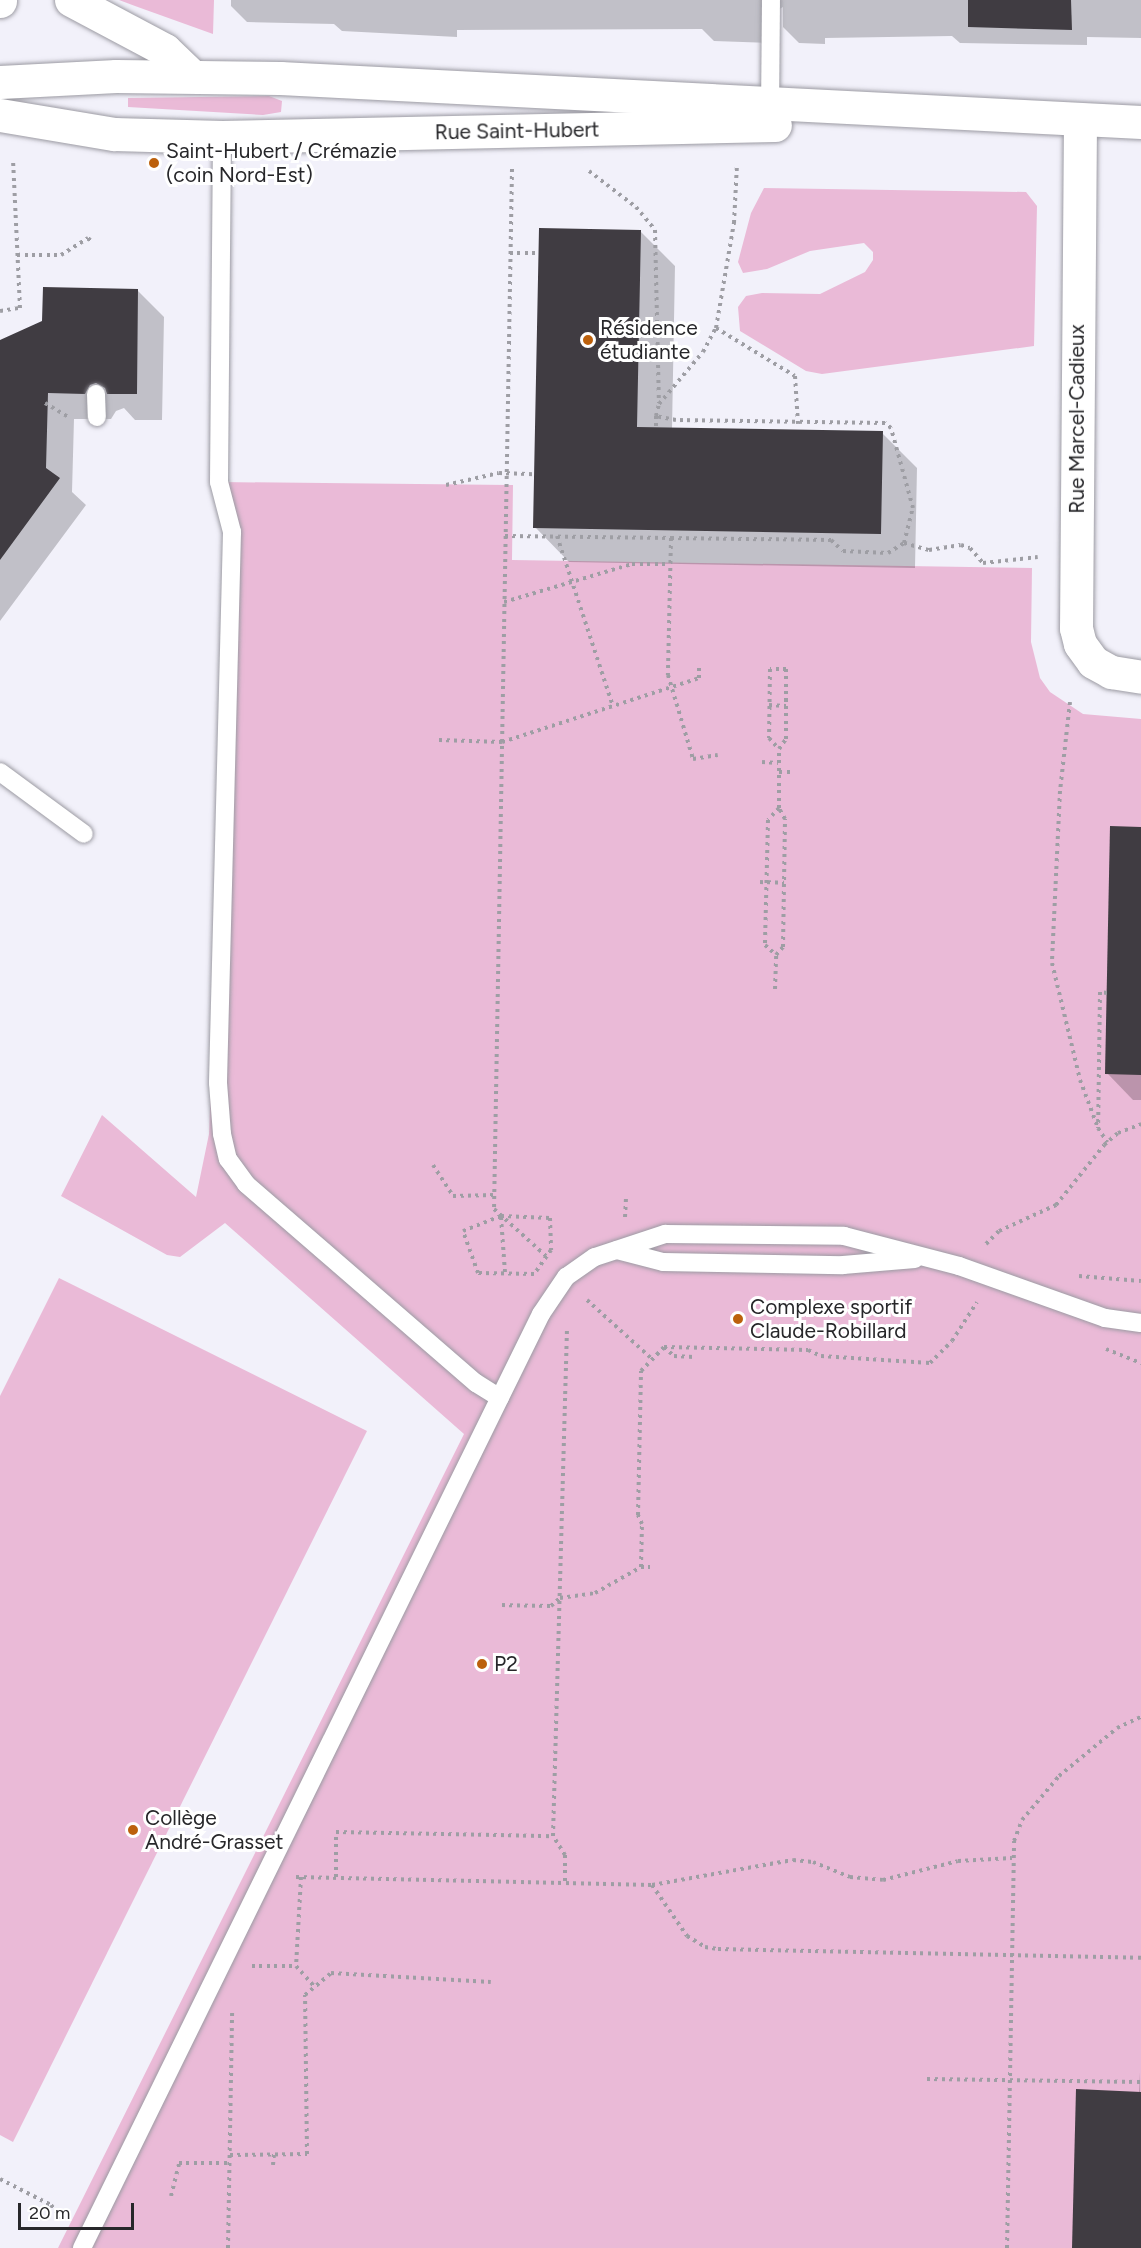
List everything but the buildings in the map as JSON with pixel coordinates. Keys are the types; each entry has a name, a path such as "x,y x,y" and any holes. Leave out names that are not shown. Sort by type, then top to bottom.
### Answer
{"main road":[{"path":"71,0 165,50 192,76"},
{"name":"Rue Saint-Hubert","path":"0,82 192,76 770,115 1141,122"},
{"name":"Rue Saint-Hubert","path":"0,115 114,134 222,137 770,115"},
{"name":"Rue Marcel-Cadieux","path":"1080,121 1077,628 1080,644 1093,662 1111,672 1141,677"}],"lane":[{"path":"770,115 771,0"},
{"path":"222,137 219,482 232,532 218,1083 225,1149 233,1168 246,1184 476,1383 500,1398"},
{"path":"96,394 97,417"},
{"path":"0,772 84,834"},
{"path":"82,2248 500,1398 555,1292 581,1265 665,1234 844,1236 929,1258 1092,1314 1141,1323"},
{"path":"617,1250 663,1262 843,1264 929,1258"}],"path":[{"path":"0,311 20,308 13,160"},
{"path":"512,170 494,1209 546,1257"},
{"path":"589,171 636,207 655,230 659,404 656,427"},
{"path":"659,404 703,352 716,328 734,223 736,175"},
{"path":"17,255 61,255 82,240 93,239 93,243"},
{"path":"510,253 538,253"},
{"path":"716,328 795,376 798,424"},
{"path":"45,402 68,417"},
{"path":"505,536 831,540 843,551 888,553 904,543 913,507 890,425 676,420 656,416"},
{"path":"446,485 506,474 534,474"},
{"path":"557,537 613,706"},
{"path":"671,538 670,688 693,759 718,755"},
{"path":"904,543 929,550 960,545 970,548 983,563 1038,557"},
{"path":"504,602 632,564 670,564"},
{"path":"439,740 502,742 699,678 699,668"},
{"path":"775,989 776,955 783,947 785,819 779,807 778,763 779,749 786,739 786,669 770,669 768,738 779,749"},
{"path":"1070,702 1060,791 1052,963 1080,1080 1098,1128 1107,1142"},
{"path":"770,705 786,706"},
{"path":"762,762 778,763"},
{"path":"779,772 791,772"},
{"path":"776,955 765,945 766,882 768,820 779,807"},
{"path":"760,882 784,883"},
{"path":"1098,1128 1100,992 1107,993"},
{"path":"986,1244 999,1231 1044,1214 1056,1205 1107,1142 1118,1132 1141,1124"},
{"path":"433,1165 453,1196 494,1196"},
{"path":"625,1222 626,1197"},
{"path":"501,1216 505,1274"},
{"path":"501,1216 550,1218 551,1250 546,1257 534,1274 478,1273 463,1231 501,1216"},
{"path":"977,1240 997,1248"},
{"path":"1073,1276 1141,1281"},
{"path":"968,1297 987,1305"},
{"path":"579,1307 588,1300 652,1359"},
{"path":"642,1567 637,1451 641,1371 664,1347 808,1350 821,1356 930,1364 952,1341 978,1301"},
{"path":"565,1881 565,1855 553,1836 568,1326"},
{"path":"664,1347 674,1356 694,1357"},
{"path":"502,1605 551,1606 560,1598 595,1593 642,1567 650,1567"},
{"path":"1006,2248 1012,1857 1022,1820 1051,1784 1117,1728 1141,1718"},
{"path":"336,1877 336,1832 553,1836"},
{"path":"309,1877 565,1881 652,1885 793,1860 813,1862 850,1877 884,1880 958,1860 1012,1857"},
{"path":"301,1877 296,1966 315,1987"},
{"path":"652,1885 680,1927 705,1947 1141,1958"},
{"path":"250,1966 296,1966"},
{"path":"230,2155 307,2154 305,1995 331,1973 395,1979 440,1978 491,1982"},
{"path":"228,2248 231,2037"},
{"path":"927,2079 1139,2082"},
{"path":"273,2165 274,2154"},
{"path":"171,2196 179,2163 230,2163"},
{"path":"0,2178 51,2205 68,2227"}],"shaded area":[{"path":"119,0 214,0 213,34 135,6"},
{"path":"269,96 282,101 281,112 263,115 128,107 128,98"},
{"path":"764,188 1026,192 1037,206 1034,346 822,374 806,371 740,331 738,307 746,296 762,293 820,294 865,272 873,260 873,252 864,243 810,251 767,269 743,273 738,262 751,213"},
{"name":"Complexe sportif Claude-Robillard","path":"219,482 513,485 512,560 1032,568 1031,642 1040,678 1050,692 1083,714 1141,719 1141,2248 58,2248 464,1434 225,1223 180,1257 167,1255 61,1196 102,1115 196,1197 209,1134 232,532"},
{"path":"59,1278 367,1431 13,2142 0,2135 0,1396"}],"place":[{"name":"Saint-Hubert / Crémazie (coin Nord-Est)","path":"154,163"},
{"name":"Résidence étudiante","path":"588,340"},
{"name":"Complexe sportif Claude-Robillard","path":"738,1319"},
{"name":"P2","path":"482,1664"},
{"name":"Collège André-Grasset","path":"133,1830"}]}
